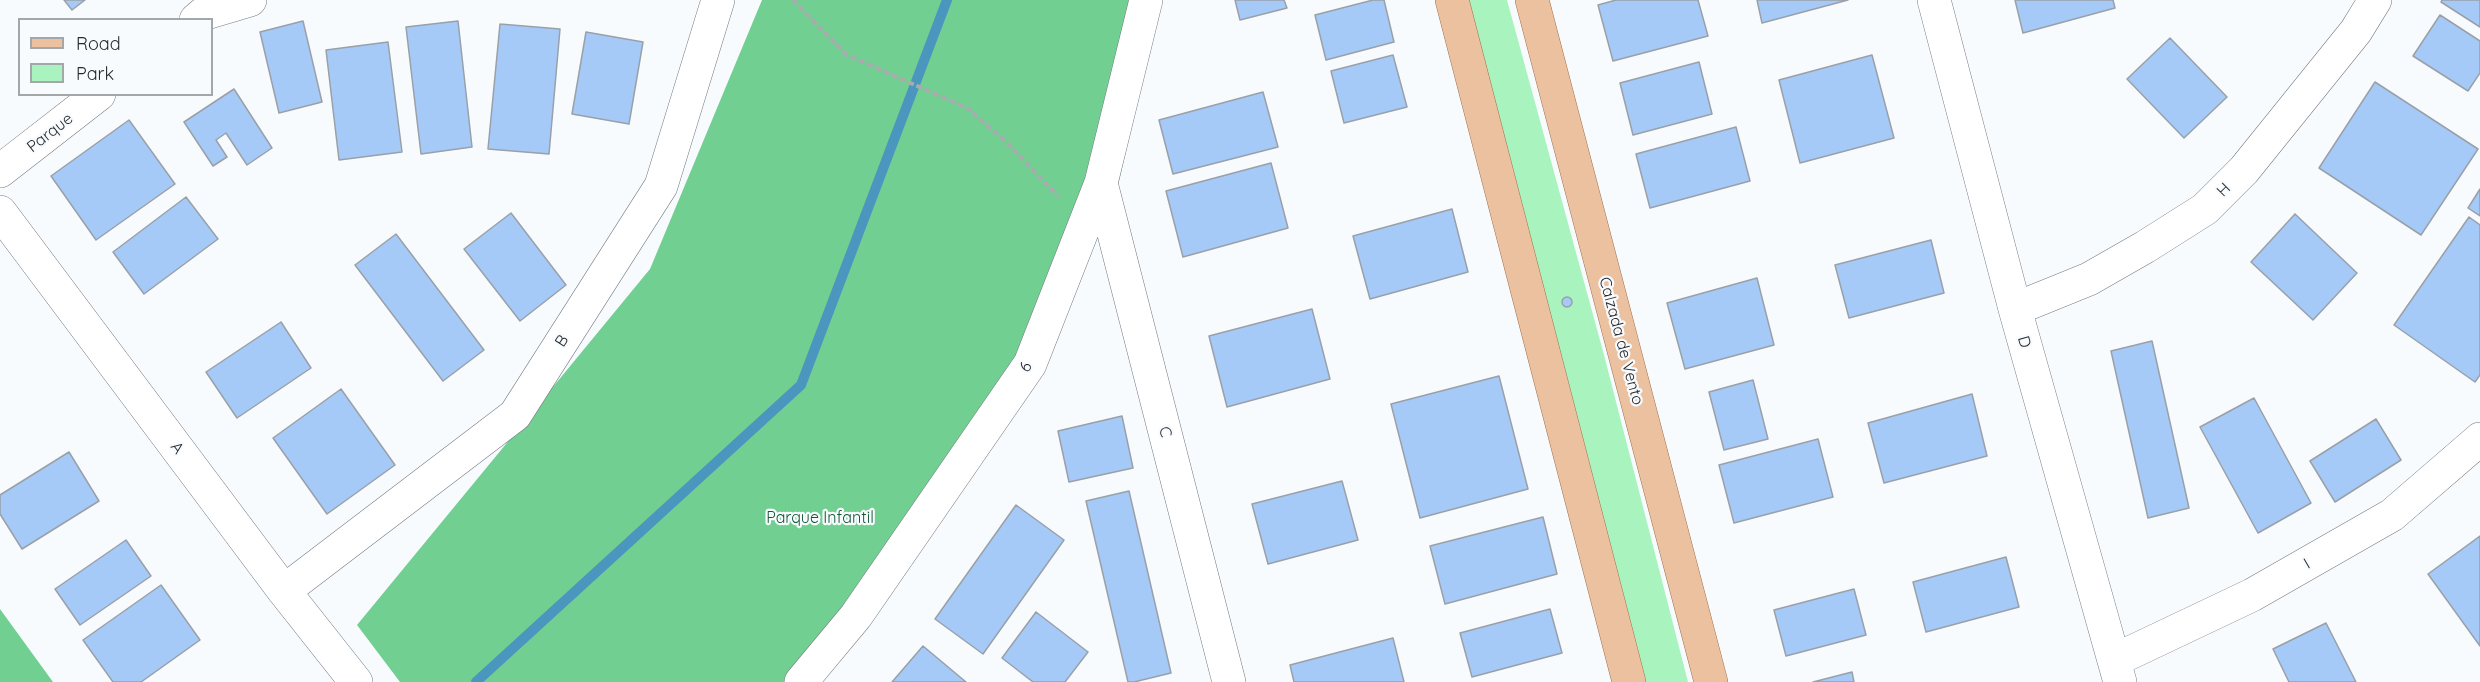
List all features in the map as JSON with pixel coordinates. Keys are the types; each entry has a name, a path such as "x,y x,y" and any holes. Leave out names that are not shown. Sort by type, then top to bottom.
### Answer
{"main road":[{"path":"1452,0 1629,682"},
{"name":"Calzada de Vento","path":"1532,0 1711,682"}],"street":[{"path":"198,18 203,14 250,0"},
{"name":"6","path":"801,682 856,616 1030,364 1101,183 1146,0"},
{"name":"D","path":"1934,0 2015,309 2117,671"},
{"name":"H","path":"2015,309 2089,279 2145,248 2205,209 2244,170 2356,31 2375,0"},
{"name":"B","path":"284,591 514,415 661,186 710,1"},
{"name":"Parque","path":"0,171 96,96"},
{"name":"C","path":"1101,183 1229,682"},
{"name":"A","path":"0,212 284,591 356,682"},
{"name":"I","path":"2117,671 2392,515 2480,439"}],"path":[{"path":"793,0 847,55 967,108 1003,139 1085,224"}],"green space":[{"name":"Parque Infantil","path":"762,0 1160,0 1113,208 807,682 400,682 357,625 650,269"},
{"path":"1467,0 1507,0 1604,355 1688,682 1644,682"},
{"path":"0,609 53,682 0,682"}],"building":[{"path":"64,0 85,0 72,10"},
{"path":"1235,0 1284,0 1287,8 1240,20"},
{"path":"1373,0 1384,0 1394,42 1326,60 1315,15"},
{"path":"1616,0 1698,0 1708,36 1613,61 1598,5"},
{"path":"1757,0 1848,0 1762,23"},
{"path":"2015,0 2113,0 2115,8 2023,33"},
{"path":"2442,0 2480,0 2480,27 2441,2"},
{"path":"2440,15 2480,41 2480,73 2468,91 2413,56"},
{"path":"303,21 322,102 279,113 260,32"},
{"path":"458,21 472,147 421,154 406,27"},
{"path":"500,24 560,29 549,154 488,149"},
{"path":"586,32 643,42 629,124 572,114"},
{"path":"2170,38 2227,97 2184,138 2127,79"},
{"path":"388,42 402,152 339,160 326,50"},
{"path":"1393,55 1407,107 1344,123 1331,71"},
{"path":"1872,55 1894,138 1800,163 1779,80"},
{"path":"1699,62 1712,114 1633,135 1620,83"},
{"path":"2375,82 2478,149 2421,235 2319,168"},
{"path":"234,89 272,148 247,165 226,133 216,140 227,157 213,166 184,122"},
{"path":"1263,92 1278,147 1173,174 1159,120"},
{"path":"129,120 175,184 96,240 51,176"},
{"path":"1736,127 1750,181 1650,208 1636,154"},
{"path":"1271,163 1288,228 1183,257 1166,191"},
{"path":"2480,189 2480,216 2468,208"},
{"path":"186,197 218,239 144,294 113,252"},
{"path":"1452,209 1468,272 1370,299 1353,236"},
{"path":"511,213 566,285 520,321 464,249"},
{"path":"2295,214 2357,273 2313,320 2251,262"},
{"path":"2469,217 2480,225 2480,375 2475,382 2394,325"},
{"path":"396,234 484,350 443,381 355,265"},
{"path":"1931,240 1944,293 1849,318 1835,265"},
{"path":"1757,278 1774,345 1685,369 1667,303"},
{"path":"1567,297 1571,298 1571,306 1567,307 1563,306 1562,302 1563,298"},
{"path":"1312,309 1330,379 1227,407 1209,336"},
{"path":"281,322 311,368 237,418 206,372"},
{"path":"2152,341 2189,508 2148,518 2111,351"},
{"path":"1499,376 1528,489 1420,518 1391,404"},
{"path":"1753,380 1768,439 1724,450 1709,392"},
{"path":"341,389 395,465 327,514 273,438"},
{"path":"1972,394 1987,456 1884,483 1868,423"},
{"path":"2254,398 2311,503 2258,533 2200,427"},
{"path":"1122,416 1133,468 1069,482 1058,431"},
{"path":"2376,419 2401,460 2335,502 2310,461"},
{"path":"1818,439 1833,497 1734,523 1719,465"},
{"path":"69,452 99,501 22,549 0,514 0,495"},
{"path":"1342,481 1358,540 1268,564 1252,504"},
{"path":"1129,491 1171,673 1134,682 1128,682 1086,501"},
{"path":"1016,505 1064,540 983,654 935,619"},
{"path":"1543,517 1557,574 1445,604 1430,546"},
{"path":"2480,536 2480,646 2428,574"},
{"path":"126,540 151,576 80,625 55,589"},
{"path":"2006,557 2019,607 1926,632 1913,582"},
{"path":"161,585 200,640 141,682 113,682 83,640"},
{"path":"1854,589 1866,635 1786,656 1774,610"},
{"path":"1550,609 1562,653 1472,677 1460,633"},
{"path":"1036,612 1088,652 1065,682 1033,682 1002,658"},
{"path":"2326,623 2356,682 2289,682 2273,649"},
{"path":"1393,638 1404,682 1294,682 1290,665"},
{"path":"923,646 966,682 892,682"},
{"path":"1852,672 1854,682 1813,682"}],"waterway":[{"path":"476,682 801,385 947,0"}]}
